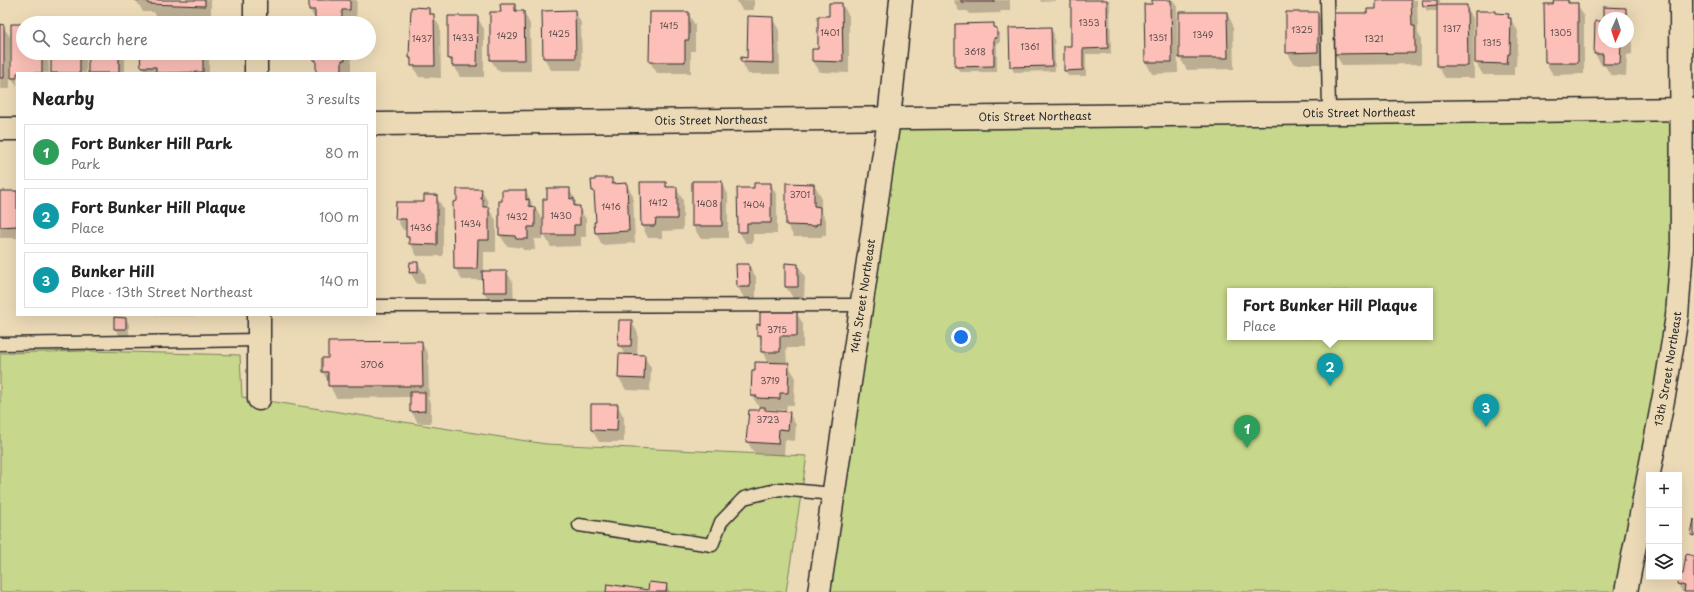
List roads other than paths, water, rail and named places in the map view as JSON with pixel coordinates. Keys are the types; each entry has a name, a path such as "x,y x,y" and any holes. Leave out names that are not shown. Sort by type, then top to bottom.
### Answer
{"street":[{"path":"255,0 255,16"},
{"name":"14th Street Northeast","path":"819,592 889,119 901,0"},
{"name":"13th Street Northeast","path":"1626,592 1668,378 1677,316 1682,248 1688,109 1681,0"},
{"path":"256,60 256,72"},
{"name":"Otis Street Northeast","path":"376,124 1688,109"},
{"path":"0,129 16,129"},
{"path":"259,316 259,399"}],"lane":[{"path":"1327,0 1329,113"},
{"path":"376,306 861,305"},
{"path":"0,344 259,340"},
{"path":"579,525 712,545 720,522 744,498 780,489 833,494"}],"place":[{"name":"Fort Bunker Hill Plaque","path":"1330,386"},
{"name":"Bunker Hill","path":"1486,427"},
{"name":"Fort Bunker Hill Park","path":"1247,448"}]}
